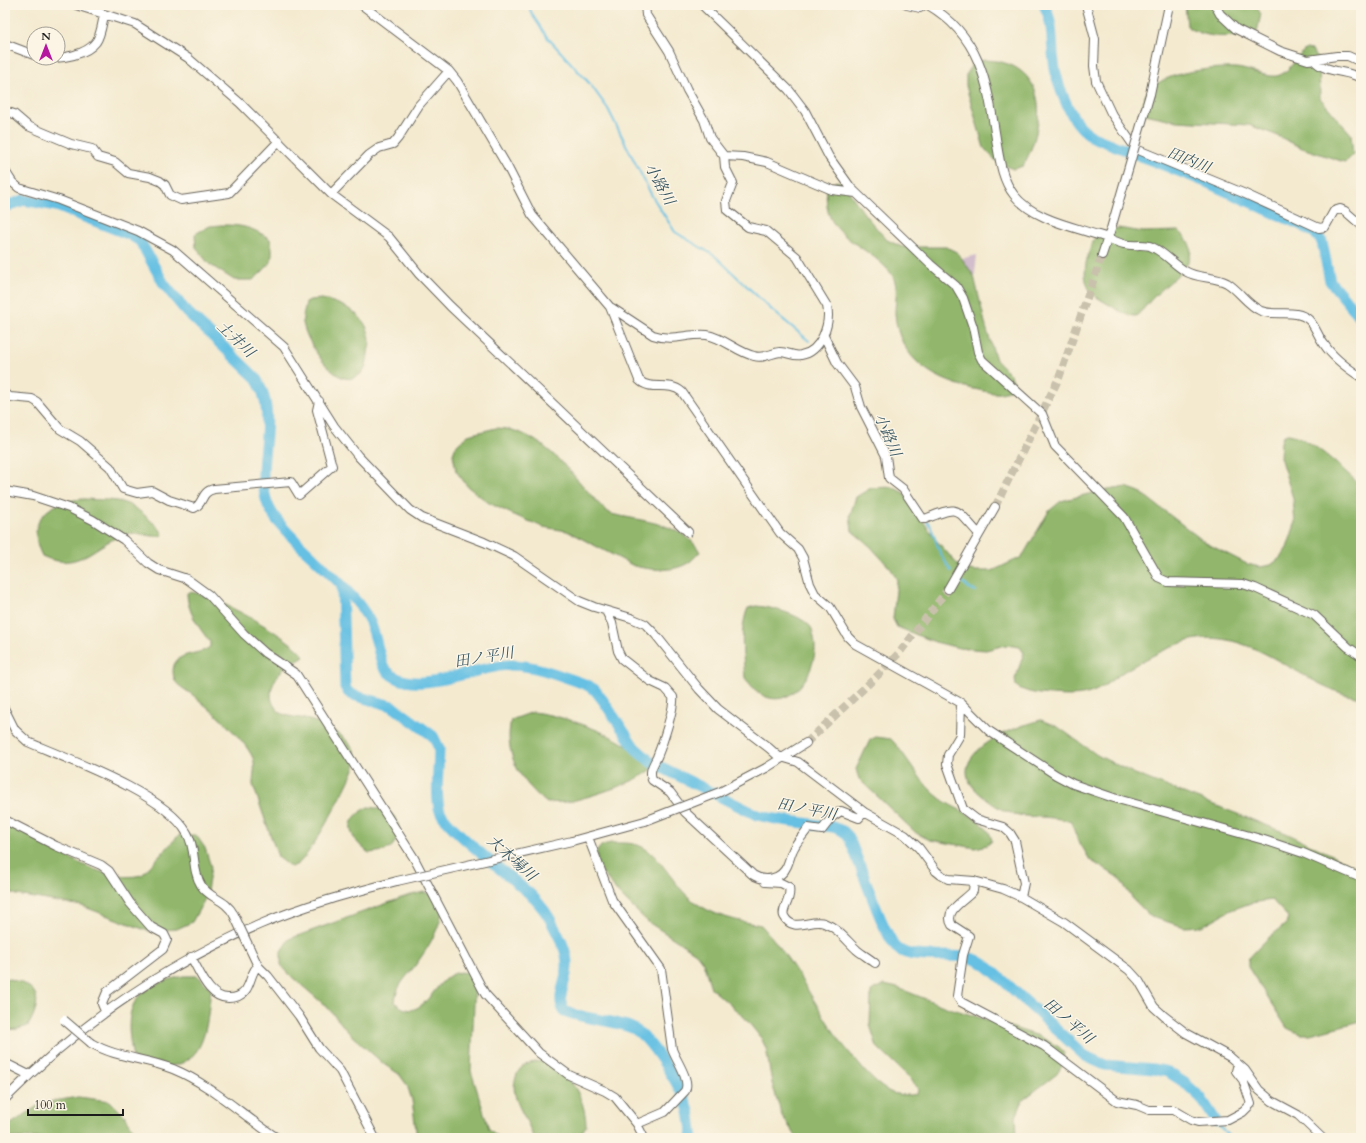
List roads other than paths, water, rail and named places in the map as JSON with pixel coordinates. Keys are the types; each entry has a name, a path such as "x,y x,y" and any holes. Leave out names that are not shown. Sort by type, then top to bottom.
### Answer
{"street":[{"path":"76,5 144,29 188,58 240,103 331,194 389,237 419,274 450,306 688,532"},
{"path":"362,5 448,71 457,81 507,166 532,215 610,307 653,336 660,338 682,338 696,334 721,340 756,357 763,357 782,352 794,356 802,355 812,350 824,336 828,314 827,306 802,262 766,231 748,227 727,210 726,201 733,183 725,167 724,156 710,138 704,120 687,90 669,50 646,15 645,5"},
{"path":"702,5 789,90 805,111 829,157 841,176 930,264 956,286 963,298 971,320 978,352 982,360 1042,414 1055,446 1124,517 1162,581 1243,584 1255,588 1314,615 1348,647 1361,656"},
{"path":"907,5 916,9 923,5"},
{"path":"928,5 945,16 959,30 976,56 985,77 1001,167 1006,182 1014,196 1024,206 1036,213 1109,235 1124,244 1150,246 1184,271 1196,276 1217,280 1234,288 1250,304 1259,310 1269,313 1301,315 1309,320 1330,351 1349,369 1361,377"},
{"path":"1086,5 1095,39 1094,66 1096,81 1111,113 1136,149 1243,193 1319,228 1325,227 1334,211 1340,209 1343,209 1361,225"},
{"path":"1102,255 1150,94 1169,5"},
{"path":"1215,5 1220,14 1236,29 1280,51 1301,59 1314,60 1337,56 1348,56 1361,62"},
{"path":"66,58 92,46 99,35 104,15"},
{"path":"5,44 26,52"},
{"path":"1314,60 1323,67 1340,70 1361,78"},
{"path":"331,194 369,155 379,148 393,144 418,105 448,71"},
{"path":"5,111 14,114 28,126 71,144 92,149 98,157 115,162 128,173 150,177 160,181 165,185 170,195 181,200 229,193 279,141"},
{"path":"724,156 742,157 767,162 832,190 857,193"},
{"path":"5,171 12,182 19,188 59,200 138,231 173,250 284,347 318,401 358,456 410,510 422,518 484,542 514,556 580,601 645,624 655,634 699,689 718,709 769,748 774,754 798,762 864,812 912,841 936,871 941,875 948,879 974,881 1003,889 1021,897 1064,922 1129,970 1139,981 1154,1007 1164,1016 1186,1033 1230,1057 1245,1070 1259,1090 1272,1101 1298,1115 1322,1138"},
{"path":"610,307 639,380 643,384 650,386 670,385 682,392 780,533 798,549 804,558 810,584 815,594 830,607 848,637 862,648 961,703 989,731 1056,775 1073,784 1114,798 1264,840 1303,853 1361,878"},
{"path":"824,336 837,363 854,387 861,407 886,456 889,478 903,489 923,518 926,519 949,510 953,510 959,513 979,534"},
{"path":"5,394 10,397 32,399 37,402 60,429 80,441 110,467 120,486 130,492 143,493 152,491 168,500 194,508 197,507 204,493 209,490 291,482 299,495 332,466 317,410 318,401"},
{"path":"5,490 33,496 69,508 93,520 124,540 148,563 159,570 188,579 209,595 244,634 265,653 296,674 414,858 485,994 539,1053 569,1075 615,1097 637,1124 644,1138"},
{"path":"948,589 994,507"},
{"path":"606,611 612,623 618,651 622,659 650,681 665,688 673,696 673,708 650,772 652,780 670,792 685,812 763,882 781,883 789,887 790,898 783,911 784,916 791,923 803,925 816,922 825,923 838,931 858,951 875,963"},
{"path":"961,703 960,735 948,755 947,764 963,809 976,819 1003,827 1010,833 1015,841 1024,883 1021,897"},
{"path":"5,710 15,730 28,742 128,786 148,797 175,818 187,832 191,841 195,855 195,870 202,888 208,894 224,902 230,907 258,966 268,976 299,1016 319,1048 340,1071 375,1138"},
{"path":"5,1099 29,1075 105,1011 191,957 262,923 298,910 397,881 572,841 645,821 720,792 785,758 806,743"},
{"path":"760,879 773,878 784,871 795,845 802,839 808,828 824,827 832,817 841,811 859,818 864,812"},
{"path":"5,820 56,846 101,865 108,871 130,903 151,927 161,932 166,937 167,940 163,949 107,992 102,1004 105,1011"},
{"path":"588,837 612,900 661,970 672,1049 675,1059 687,1080 687,1087 682,1094 659,1115 637,1124"},
{"path":"974,881 973,890 956,906 950,918 952,925 969,936 963,957 957,996 961,1002 1044,1046 1066,1064 1117,1100 1149,1110 1174,1110 1194,1122 1228,1120 1243,1112 1250,1106 1243,1080 1236,1071 1238,1064"},
{"path":"191,957 212,991 218,996 224,998 239,996 245,991 250,984 255,968 258,966"},
{"path":"64,1020 91,1043 105,1052 153,1062 196,1079 217,1092 251,1121 277,1138"},
{"path":"5,1063 29,1075"}],"waterway":[{"name":"小路川","path":"528,5 533,16 547,37 590,84 608,109 652,196 675,232 715,256 773,311 809,341"},
{"name":"田内川","path":"1044,5 1051,26 1055,70 1060,87 1067,106 1076,121 1084,130 1093,137 1208,183 1301,225 1315,233 1322,242 1330,281 1361,318"},
{"name":"田ノ平川","path":"5,207 24,200 56,206 130,235 140,241 164,284 185,310 255,377 263,392 266,408 267,424 263,473 264,489 268,505 284,529 347,590 356,601 370,622 383,666 394,677 408,681 425,682 495,667 520,665 539,669 587,685 595,690 602,699 635,748 651,762 757,815 833,827 843,831 848,836 853,847 878,914 885,929 898,949 913,955 962,957 974,959 986,965 1085,1056 1105,1065 1154,1069 1168,1072 1185,1083 1201,1098 1216,1121"},
{"name":"小路川","path":"927,521 931,527 940,553 951,571"},
{"name":"小路川","path":"959,579 970,589 976,591"},
{"name":"大木場川","path":"342,587 345,687 348,692 353,695 392,706 433,736 439,748 437,793 439,808 443,816 465,839 531,895 547,914 561,940 566,954 567,964 561,994 564,1011 624,1025 632,1028 648,1041 672,1076 685,1099 689,1111 693,1138"},
{"name":"田ノ平川","path":"1218,1124 1230,1138"}],"tunnel":[{"path":"995,507 1059,378 1102,255"},
{"path":"806,743 879,674 900,652 948,589"}],"water label":[{"name":"土井川","path":"236,339"}]}
